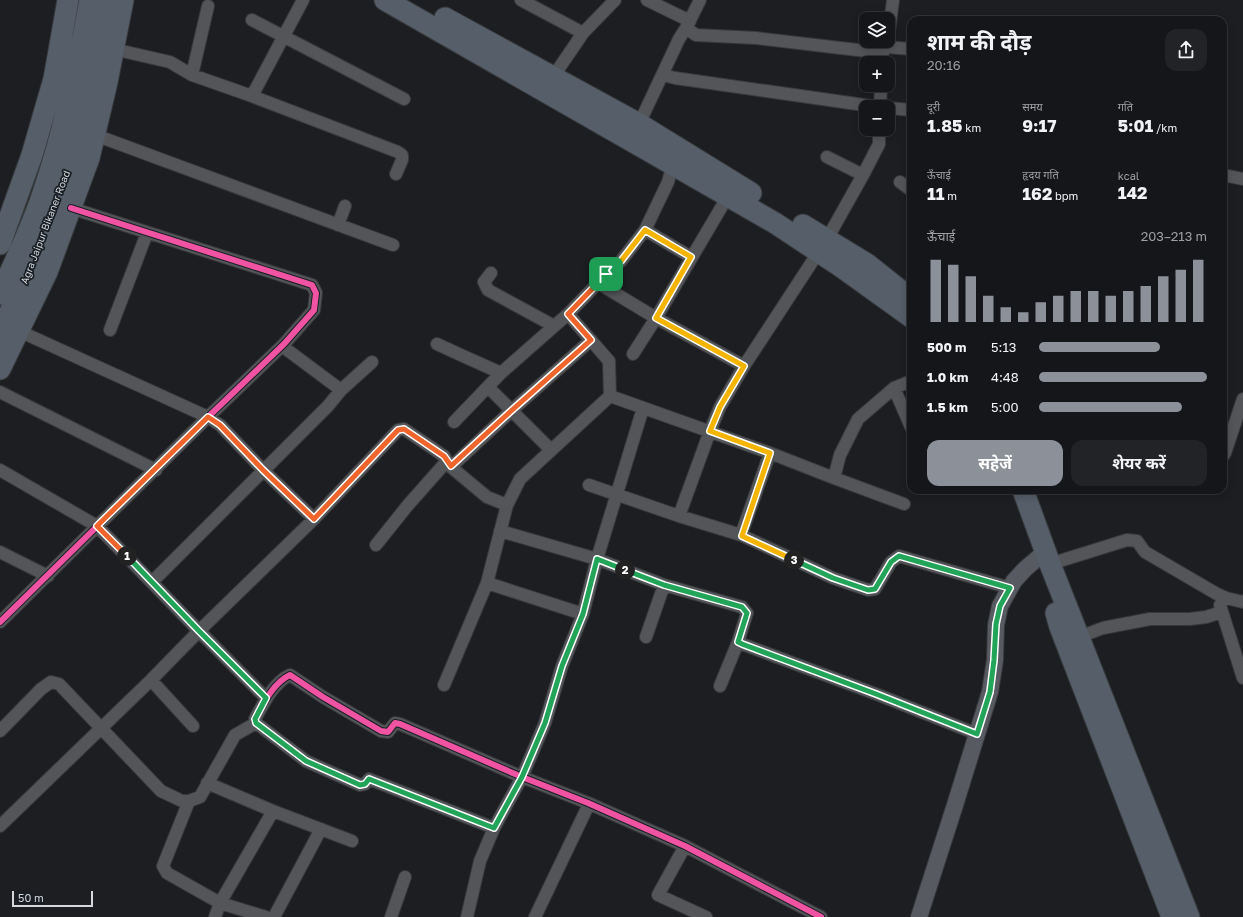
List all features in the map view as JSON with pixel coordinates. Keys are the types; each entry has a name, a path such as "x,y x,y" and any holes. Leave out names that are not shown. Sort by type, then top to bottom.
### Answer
{"highway":[{"path":"0,244 32,155 52,86 68,0"},
{"name":"Agra Jaipur Bikaner Road","path":"0,294 42,197 63,128 90,0"},
{"name":"Agra Jaipur Bikaner Road","path":"9,332 34,259 59,194 78,133 108,0"},
{"path":"0,369 9,332 47,272 89,158 107,82 123,0"},
{"path":"385,0 658,146 823,246 907,314"},
{"path":"413,0 638,124 673,164 775,223 823,246 867,264 907,296"},
{"path":"1014,494 1079,636 1190,917"},
{"path":"1024,494 1044,561 1060,627 1172,917"}],"street":[{"path":"252,96 303,0"},
{"path":"521,0 583,33"},
{"path":"553,77 583,33 615,0"},
{"path":"647,0 688,25 696,35 756,38 886,49 907,49"},
{"path":"638,124 700,0"},
{"path":"886,49 893,0"},
{"path":"192,75 208,6"},
{"path":"252,20 404,99"},
{"path":"113,49 170,62 192,75 252,96 398,152 402,155 402,160 396,174"},
{"path":"663,75 675,78 859,104"},
{"path":"895,109 907,110"},
{"path":"94,135 393,245"},
{"path":"679,516 720,407 744,366 823,246 879,144 879,136"},
{"path":"827,157 863,175"},
{"path":"454,422 502,373 568,314 606,274 621,261 645,230 668,182 673,164"},
{"path":"1227,176 1243,179"},
{"path":"900,182 907,187"},
{"path":"633,354 728,196"},
{"path":"338,225 345,206"},
{"path":"0,622 284,344 314,310 316,293 312,286 214,253 71,208"},
{"path":"645,230 691,257"},
{"path":"110,330 147,233"},
{"path":"491,273 484,282 488,290 554,326"},
{"path":"598,283 656,318 744,366"},
{"path":"444,685 487,583 507,505 520,479 610,396 609,361 568,314"},
{"path":"9,332 208,417 220,425 263,470 314,519"},
{"path":"376,545 408,505 449,464 591,340"},
{"path":"284,344 286,349 341,390"},
{"path":"437,344 502,373"},
{"path":"152,582 328,406 341,390 372,362"},
{"path":"834,478 840,455 858,419 894,388 907,383"},
{"path":"488,387 551,450"},
{"path":"894,388 907,418"},
{"path":"0,392 156,470"},
{"path":"610,396 770,453 904,504"},
{"path":"1227,447 1243,399"},
{"path":"467,917 480,861 494,828 522,777 545,723 562,666 583,614 597,559 643,408"},
{"path":"0,826 101,729 314,519 398,430 404,429 444,456 449,464 487,497 507,505"},
{"path":"742,536 770,453"},
{"path":"0,470 97,526 266,698"},
{"path":"589,484 617,495 742,536 833,578 868,590 875,589 891,562 899,556 1010,588"},
{"path":"500,531 597,559 664,585 742,607 747,613 738,642 720,686"},
{"path":"918,917 990,692 996,624 1000,606 1014,581 1025,569 1044,561 1127,540 1137,541 1145,552 1217,594 1243,602"},
{"path":"0,552 48,576"},
{"path":"487,583 583,614"},
{"path":"646,638 664,585"},
{"path":"1217,594 1243,678"},
{"path":"1079,636 1103,628 1150,619 1206,617 1222,612"},
{"path":"738,642 977,734"},
{"path":"256,723 255,719 266,698 285,677 290,675 323,697 381,731 388,732 395,723 400,724 685,846 821,917"},
{"path":"151,680 193,726"},
{"path":"0,731 41,689 51,682 59,684 161,791 182,801 189,801 200,797 235,735 256,723"},
{"path":"256,723 306,761 325,770 360,785 365,784 369,779 494,828"},
{"path":"208,783 273,811 352,841"},
{"path":"189,801 163,866 167,873 220,903 266,917"},
{"path":"535,917 589,804"},
{"path":"214,917 220,903 273,811"},
{"path":"274,917 321,829"},
{"path":"685,846 658,895 706,917"},
{"path":"391,917 405,877"}],"cycle path":[{"path":"0,622 284,344 314,310 316,293 312,285 71,208"},
{"path":"494,828 369,779 365,784 360,785 306,761 256,723 255,719 265,700 274,688 284,678 290,675 323,697 381,731 388,732 395,723 400,724 522,777 588,803 685,846 821,917"}],"route":[{"path":"645,230 691,257 656,318 744,366 720,407 710,431 770,453 742,536 833,578 868,590 875,589 891,562 899,556 1010,588 1000,606 996,624 990,692 977,734 738,642 747,613 742,607 664,585 597,559 583,614 562,666 545,723 522,777 494,828 369,779 365,784 360,785 332,773 306,761 256,723 255,719 266,698 97,526 156,470 208,417 220,425 263,470 314,519 398,430 404,429 444,456 451,466 591,340 568,314 606,274 621,261 645,230"}]}
